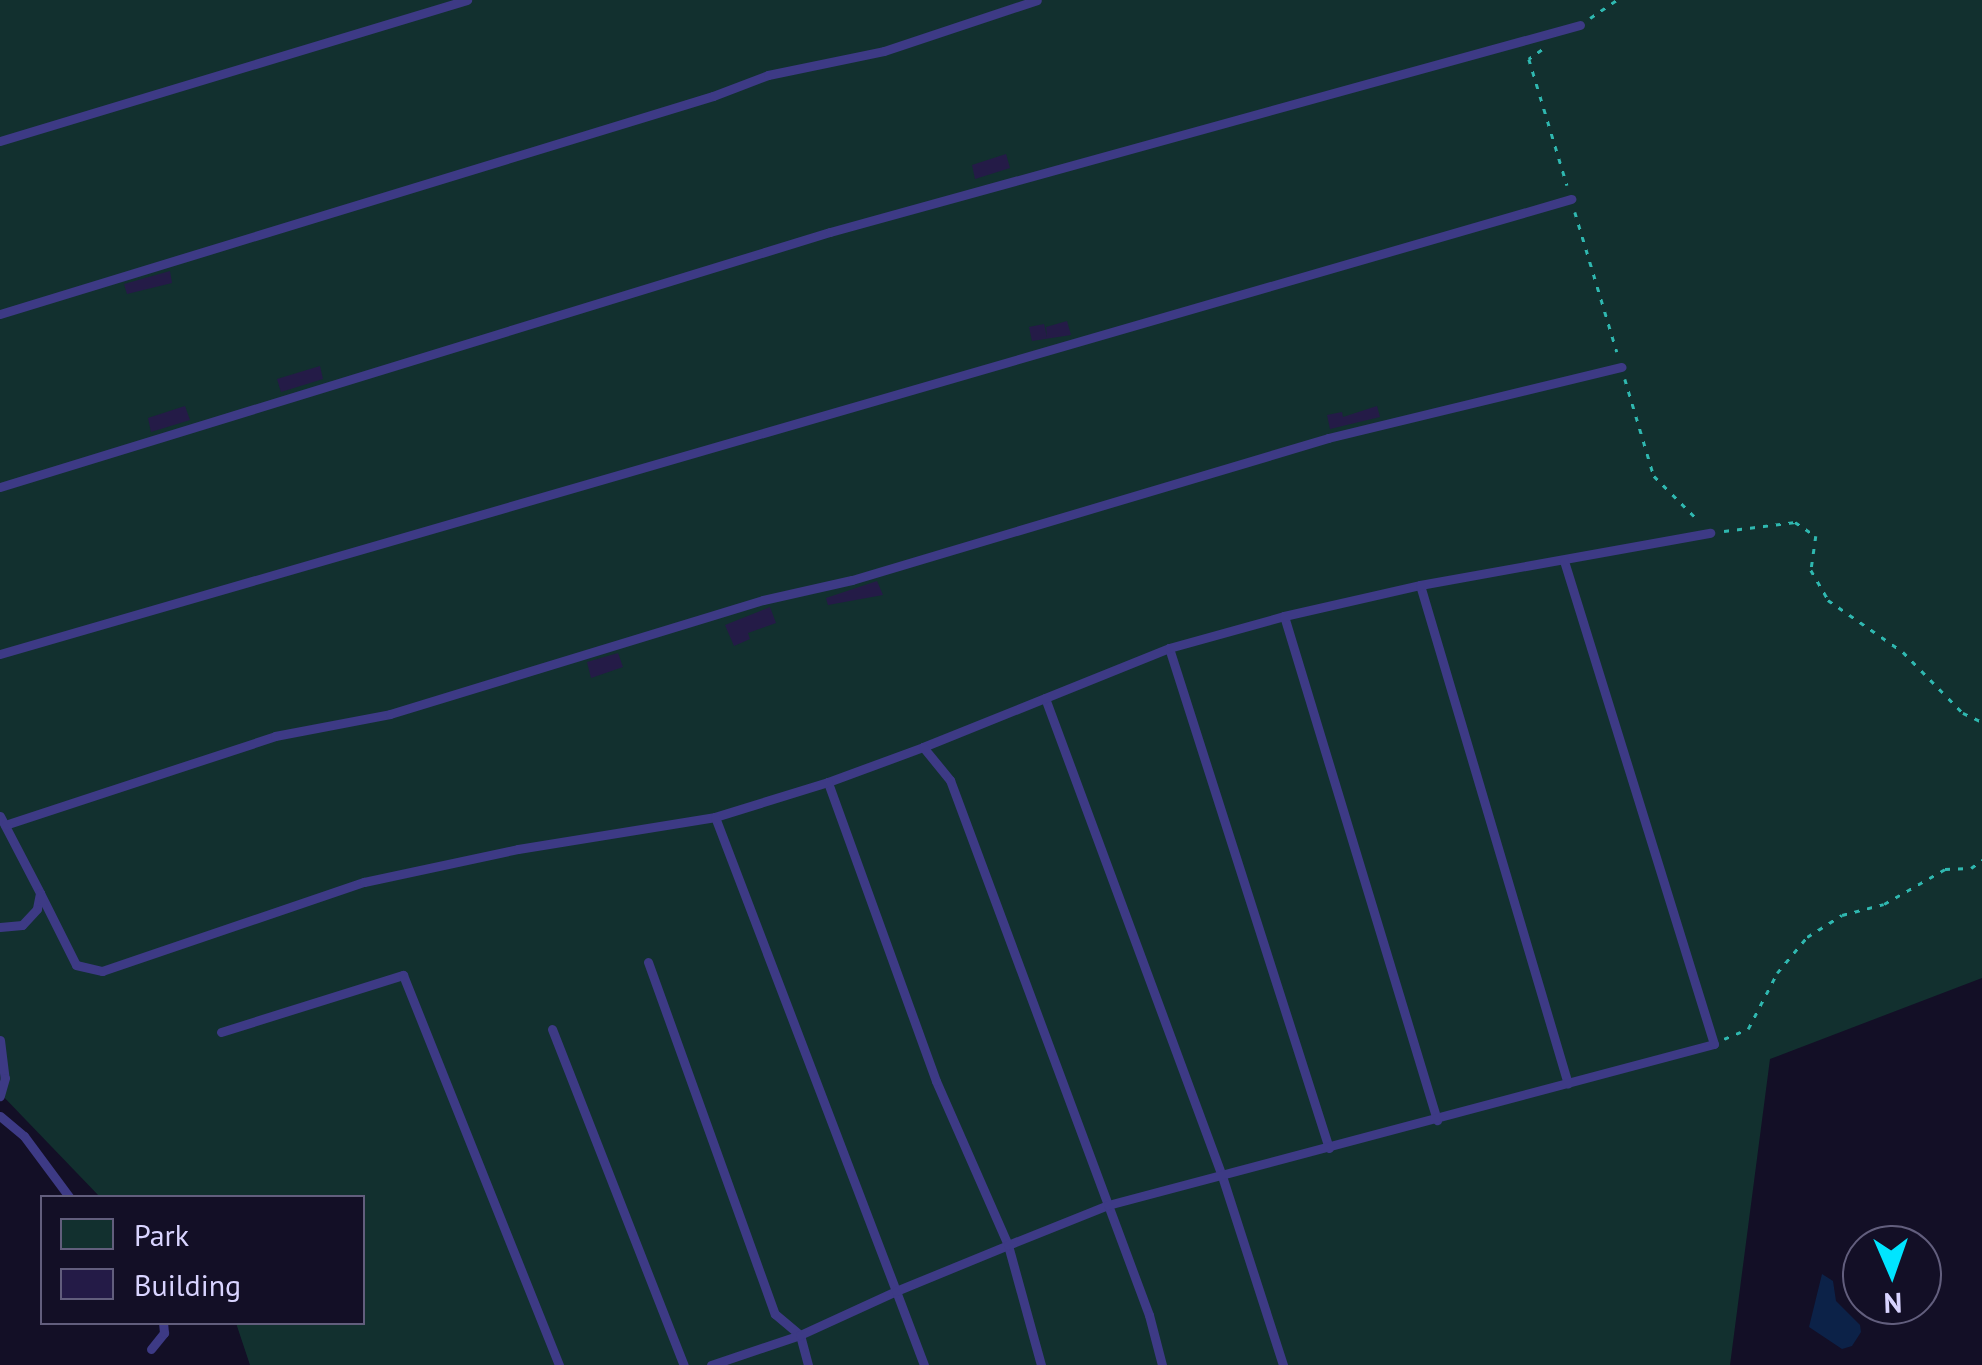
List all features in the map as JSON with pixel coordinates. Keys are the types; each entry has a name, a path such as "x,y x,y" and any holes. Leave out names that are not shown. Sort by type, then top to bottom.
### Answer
{"lane":[{"path":"0,141 466,0"},
{"path":"0,314 768,75 884,51 1037,0"},
{"path":"0,487 830,232 1580,24"},
{"path":"0,654 1571,199"},
{"path":"1622,367 1328,438 852,580 764,600 390,714 275,736 2,820 76,964 102,971 364,882 518,849 715,816 828,782 923,747 1169,648 1284,616 1420,585 1710,533"},
{"path":"711,1365 800,1334 1108,1205 1714,1044 1564,561"},
{"path":"1420,585 1568,1084"},
{"path":"1284,616 1436,1120"},
{"path":"1169,648 1330,1148"},
{"path":"1045,698 1222,1176 1283,1365"},
{"path":"923,747 950,780 1149,1315 1162,1365"},
{"path":"828,782 936,1081 1008,1245 1041,1365"},
{"path":"715,816 924,1365"},
{"path":"0,926 22,925 37,909 40,892"},
{"path":"648,962 775,1314 800,1334 808,1365"},
{"path":"222,1032 403,975 558,1365"},
{"path":"552,1029 684,1365"},
{"path":"0,1040 5,1078 0,1096"},
{"path":"0,1116 24,1136 68,1195"},
{"path":"151,1349 164,1333 163,1325"}],"path":[{"path":"1580,24 1617,0"},
{"path":"1554,42 1529,58 1654,476 1710,533 1795,522 1816,536 1811,570 1828,600 1903,652 1963,713 1982,722"},
{"path":"1714,1044 1748,1029 1777,973 1807,937 1842,916 1884,904 1945,869 1971,868 1982,860"}],"green space":[{"path":"0,0 1982,0 1982,978 1770,1059 1730,1365 250,1365 237,1325 365,1325 365,1195 98,1195 0,1093"}],"water":[{"path":"1822,1274 1833,1281 1836,1301 1842,1307 1842,1325 1860,1325 1861,1332 1852,1346 1842,1349 1809,1327"}],"building":[{"path":"1006,154 1010,168 975,179 972,165"},
{"path":"170,271 172,283 127,294 124,284"},
{"path":"1067,321 1071,335 1032,341 1029,327 1044,324 1047,337 1046,327"},
{"path":"320,366 323,379 281,392 277,379"},
{"path":"185,406 190,420 151,432 148,418"},
{"path":"1377,406 1380,417 1330,429 1327,415 1342,412 1343,417"},
{"path":"877,581 883,595 828,605 826,598"},
{"path":"770,607 776,623 748,633 750,639 734,646 725,625"},
{"path":"618,653 623,667 591,678 587,662"}]}
